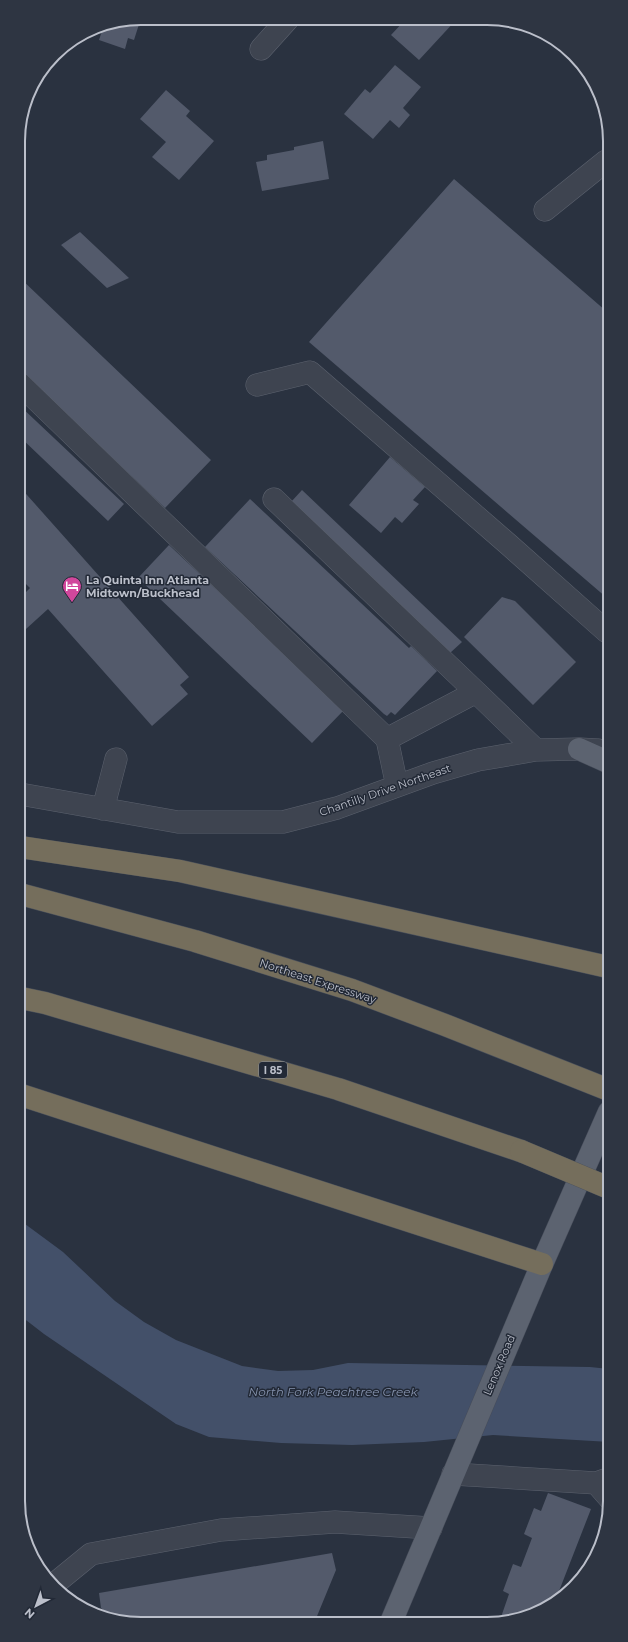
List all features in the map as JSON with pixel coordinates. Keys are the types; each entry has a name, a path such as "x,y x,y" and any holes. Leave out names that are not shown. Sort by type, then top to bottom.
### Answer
{"highway":[{"path":"25,848 180,871 603,966"},
{"name":"Northeast Expressway","path":"25,895 195,941 352,990 603,1088"},
{"name":"I 85","path":"25,999 60,1007 338,1089 521,1151 603,1185"},
{"path":"25,1096 538,1273"}],"main road":[{"path":"579,749 603,760"},
{"name":"Lenox Road","path":"393,1617 538,1273 603,1126"}],"street":[{"path":"261,49 283,25"},
{"path":"546,210 603,163"},
{"path":"257,385 310,372 603,628"},
{"path":"25,389 387,739 397,786"},
{"path":"274,499 536,750"},
{"path":"387,739 476,692"},
{"name":"Chantilly Drive Northeast","path":"25,795 178,822 284,822 337,808 433,773 478,760 536,750 603,750"},
{"path":"103,809 116,760"},
{"path":"453,1474 603,1487"},
{"path":"57,1581 91,1554 220,1530 335,1522 431,1528"}],"water":[{"name":"North Fork Peachtree Creek","path":"25,1224 63,1252 115,1301 144,1322 176,1340 242,1366 278,1371 313,1370 348,1363 603,1368 603,1442 493,1435 424,1442 352,1445 281,1443 209,1437 176,1424 44,1334 25,1319"}],"building":[{"path":"139,25 134,40 128,38 125,49 99,40 102,32 118,27"},
{"path":"400,25 451,25 419,60 391,35"},
{"path":"395,65 421,87 403,108 410,115 399,128 390,120 373,139 344,114 365,89 370,93"},
{"path":"166,90 190,111 186,116 214,141 179,180 152,157 166,142 140,119"},
{"path":"323,141 329,179 262,191 256,162 267,160 267,155 294,150 294,147"},
{"path":"454,179 603,308 603,595 309,342"},
{"path":"80,232 129,278 107,288 61,245"},
{"path":"25,283 211,460 165,508 25,375"},
{"path":"25,411 124,504 108,521 25,442"},
{"path":"390,457 425,487 413,500 419,504 402,523 395,517 381,533 349,505"},
{"path":"302,490 462,642 450,653 291,502"},
{"name":"La Quinta Inn Atlanta Midtown/Buckhead","path":"25,493 189,677 180,685 188,694 152,726 48,609 26,629 25,593 30,588 25,583"},
{"path":"250,499 409,648 411,646 437,671 395,715 391,712 387,716 384,714 205,547"},
{"path":"169,545 344,710 312,743 138,578"},
{"path":"502,597 515,601 576,662 533,705 464,637"},
{"path":"548,1493 591,1509 558,1593 552,1598 532,1608 501,1616 509,1594 503,1591 513,1564 521,1567 532,1538 524,1534 534,1508 541,1511"},
{"path":"332,1553 336,1570 317,1617 133,1617 105,1612 101,1608 99,1593"}],"place":[{"name":"La Quinta Inn Atlanta Midtown/Buckhead","path":"72,603"}]}
